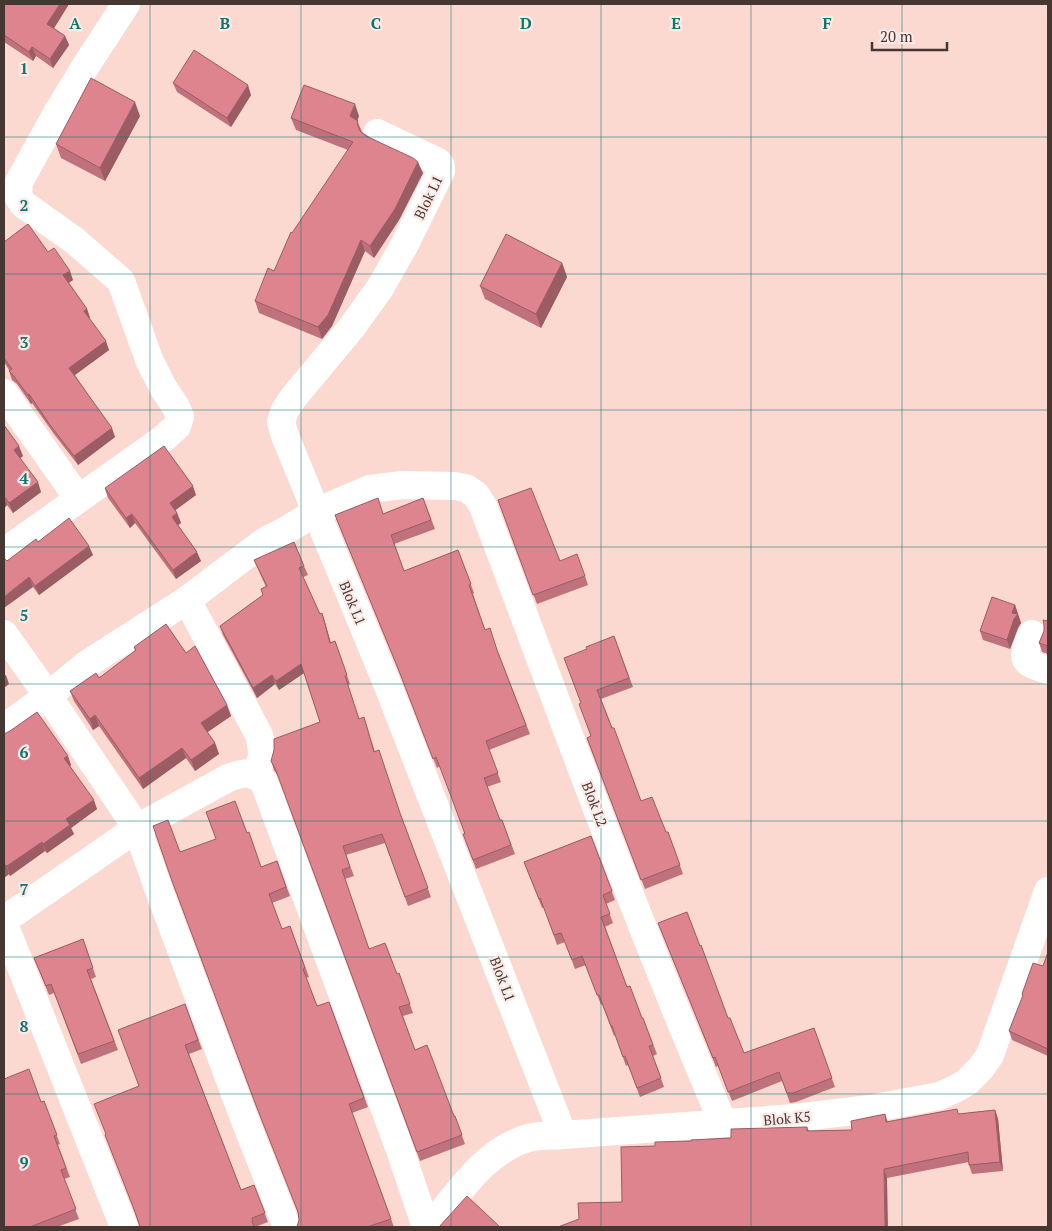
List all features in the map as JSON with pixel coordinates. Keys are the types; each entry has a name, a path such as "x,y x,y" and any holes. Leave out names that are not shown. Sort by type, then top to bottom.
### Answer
{"street":[{"path":"4,552 163,439 177,426 180,417 150,362 121,281 75,241 23,204 18,196 19,182 57,113 126,4"},
{"name":"Blok L1","path":"377,133 438,162 441,166 441,171 405,244 380,288 352,326 293,398 285,410 281,422 285,436 388,686 563,1135"},
{"path":"4,393 78,498"},
{"name":"Blok L2","path":"316,512 370,488 402,484 455,486 466,488 476,495 483,506 631,900 722,1123"},
{"path":"4,728 48,696 87,664 187,600 265,541 316,512"},
{"path":"187,600 259,735 262,759 255,775"},
{"path":"4,634 137,828 242,1114 287,1227"},
{"path":"1032,634 1024,653 1025,658 1029,663 1048,670"},
{"path":"124,1227 4,922 137,828 228,778 243,772 255,775 264,782 400,1150 426,1227"},
{"name":"Blok K5","path":"430,1227 477,1171 504,1149 529,1138 794,1118 870,1109 939,1096 955,1090 967,1082 980,1069 990,1055 1048,891"}],"building":[{"path":"4,4 60,4 47,24 65,36 50,59 32,47 29,52 4,35"},
{"path":"194,50 248,85 227,118 173,83"},
{"path":"91,78 135,102 100,168 56,144"},
{"path":"304,85 355,104 350,116 358,121 360,131 366,136 418,162 395,209 370,246 361,240 328,315 318,327 255,301 268,268 274,271 291,232 353,142 291,118"},
{"path":"28,224 48,252 54,248 70,271 63,275 87,309 84,311 106,341 69,368 112,428 74,456 29,394 9,371 12,369 4,358 4,242"},
{"path":"506,234 562,263 536,314 480,286"},
{"path":"4,425 19,446 14,450 38,482 9,503 4,496"},
{"path":"164,446 193,486 170,503 177,513 172,517 197,552 173,570 132,514 126,518 105,488"},
{"path":"531,488 560,561 577,554 585,576 533,595 498,500"},
{"path":"378,498 383,514 423,498 431,520 391,535 404,571 458,550 485,630 490,628 526,725 486,741 498,773 484,778 511,845 473,860 436,757 433,759 335,515"},
{"path":"69,518 89,546 35,586 29,577 4,597 4,558 7,561 36,539 38,542"},
{"path":"294,542 304,566 299,568 320,614 322,613 330,643 335,641 359,719 364,717 374,752 379,750 428,888 405,897 382,834 343,846 350,867 342,870 369,949 385,943 397,974 399,973 410,1004 399,1007 415,1050 427,1045 462,1135 417,1152 271,761 274,739 320,722 301,664 276,681 272,675 253,688 220,626 263,595 261,589 267,586 254,560"},
{"path":"992,597 1015,605 1012,613 1018,614 1014,619 1007,640 980,631"},
{"path":"1043,620 1048,621 1048,646 1039,643 1044,631"},
{"path":"166,624 186,653 195,646 227,705 201,723 215,743 191,760 182,748 139,778 95,715 90,719 70,691 96,673 99,678 136,650 134,647"},
{"path":"614,636 629,678 597,690 612,728 614,728 641,801 652,797 680,865 641,880 587,738 591,736 564,658"},
{"path":"37,712 68,756 64,758 94,800 66,819 70,825 43,844 42,842 7,866 4,866 4,734"},
{"path":"235,801 247,833 249,832 261,867 277,861 286,887 269,894 282,929 290,926 317,1006 329,1002 364,1098 349,1104 391,1219 367,1227 297,1227 299,1220 298,1212 257,1108 153,826 168,820 180,852 216,839 206,812"},
{"path":"591,836 612,891 603,895 610,914 601,917 627,987 630,986 643,1018 653,1045 649,1046 661,1078 637,1088 582,956 572,960 561,933 554,935 524,862"},
{"path":"687,912 728,1018 730,1018 744,1053 814,1028 832,1078 793,1093 787,1093 779,1072 728,1092 658,923"},
{"path":"83,939 93,968 87,970 114,1041 78,1054 51,984 46,986 34,958"},
{"path":"1048,952 1048,1049 1009,1031 1033,963 1043,966"},
{"path":"185,1004 198,1040 185,1045 241,1190 254,1185 265,1213 252,1218 254,1227 140,1227 94,1104 139,1086 118,1030"},
{"path":"29,1069 41,1102 44,1101 57,1135 54,1136 66,1168 61,1170 76,1209 30,1227 4,1227 4,1079"},
{"path":"957,1109 958,1114 995,1110 1000,1162 969,1165 968,1152 884,1169 885,1227 558,1227 579,1219 578,1203 622,1202 621,1147 655,1146 655,1142 731,1138 731,1129 807,1127 807,1131 852,1130 851,1121 885,1114 886,1122"},
{"path":"467,1196 500,1227 439,1227"}]}
